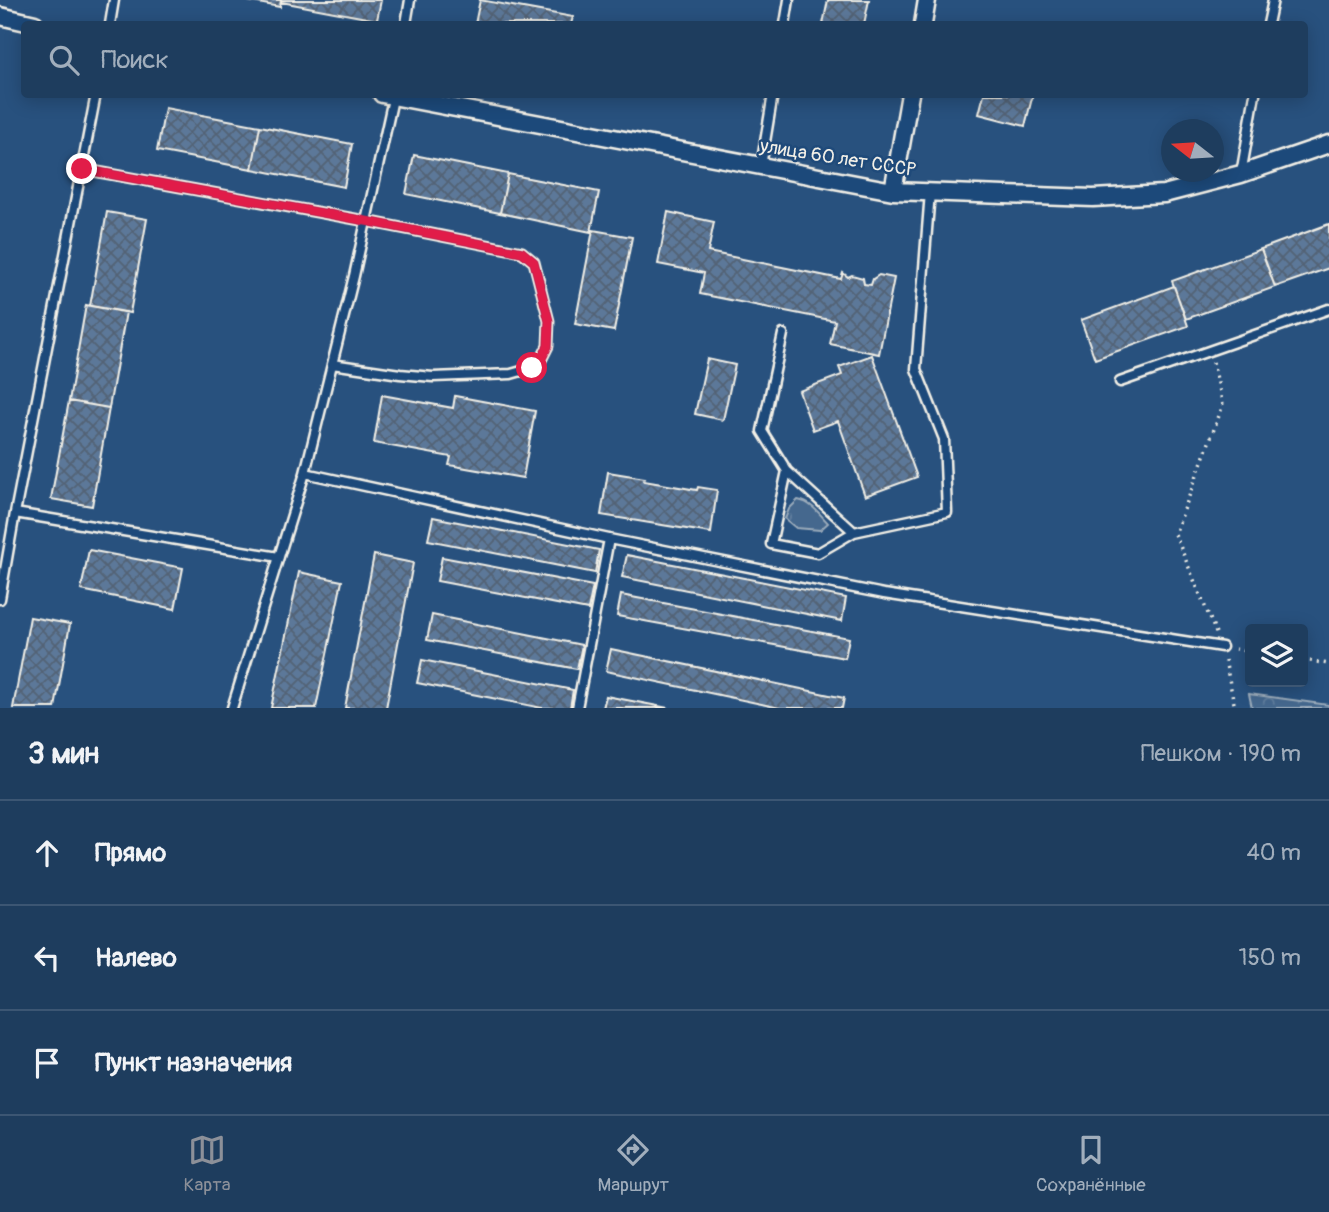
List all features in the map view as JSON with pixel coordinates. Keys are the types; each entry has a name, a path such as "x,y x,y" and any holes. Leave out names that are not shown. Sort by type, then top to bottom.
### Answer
{"street":[{"path":"924,21 927,0"},
{"path":"0,16 22,21"},
{"name":"улица 60 лет СССР","path":"406,98 893,191 1093,198 1164,194 1241,174 1329,144"},
{"path":"893,191 909,98"}],"lane":[{"path":"110,21 114,0"},
{"path":"406,21 410,0"},
{"path":"786,21 789,0"},
{"path":"1269,21 1273,0"},
{"path":"0,598 95,98"},
{"path":"232,708 305,473 366,221 389,98"},
{"path":"761,166 772,98"},
{"path":"1241,174 1254,98"},
{"path":"82,169 522,252 534,262 549,321 548,346 540,362 532,368 511,374 433,377 332,364"},
{"path":"787,471 771,544 818,553 853,532 947,512 944,439 916,369 930,192"},
{"path":"1120,382 1329,309"},
{"path":"783,334 762,431 787,471 853,532"},
{"path":"305,473 609,539 884,594 1222,648"},
{"path":"15,513 279,557"},
{"path":"577,708 609,539"}],"path":[{"path":"1210,349 1223,405 1175,534 1222,648 1235,708"},
{"path":"1308,661 1329,664"}],"green space":[{"path":"798,500 811,506 828,523 820,530 796,528 785,519 789,509"},
{"path":"1249,694 1329,705 1329,708 1252,708"}],"building":[{"path":"242,0 281,0 280,7"},
{"path":"281,0 381,0 377,20"},
{"path":"480,0 573,17 572,21 476,21"},
{"path":"828,0 869,0 865,21 824,21"},
{"path":"983,98 1032,98 1025,126 979,114"},
{"path":"165,108 260,126 252,169 157,151"},
{"path":"260,126 352,144 344,187 252,169"},
{"path":"414,155 508,174 500,213 406,194"},
{"path":"508,174 599,192 591,232 500,213"},
{"path":"107,212 147,219 130,313 90,306"},
{"path":"668,212 714,222 708,252 841,279 843,273 848,277 852,275 863,278 864,284 871,285 873,279 879,275 894,278 879,354 830,344 835,321 700,294 704,273 658,264"},
{"path":"1329,224 1329,268 1275,287 1261,249"},
{"path":"593,230 632,237 614,331 575,324"},
{"path":"1261,249 1275,287 1186,319 1172,281"},
{"path":"1174,286 1188,326 1095,359 1081,320"},
{"path":"86,305 126,312 109,408 69,401"},
{"path":"872,355 917,477 865,496 838,421 813,430 799,391 842,375 839,367"},
{"path":"707,359 735,365 723,420 695,414"},
{"path":"382,395 453,408 455,396 535,411 523,478 449,465 451,457 374,443"},
{"path":"69,401 109,408 92,506 51,499"},
{"path":"608,472 697,490 698,487 717,490 711,533 601,515"},
{"path":"433,517 599,550 595,573 428,540"},
{"path":"89,550 183,568 175,609 81,590"},
{"path":"374,555 413,563 386,708 345,708"},
{"path":"627,555 846,598 842,621 622,577"},
{"path":"442,557 593,586 588,610 437,581"},
{"path":"299,572 342,581 316,708 271,708"},
{"path":"621,595 849,638 845,658 617,616"},
{"path":"432,615 582,645 577,669 427,640"},
{"path":"30,617 70,624 55,708 13,708"},
{"path":"611,649 844,698 842,708 780,708 606,671"},
{"path":"422,660 573,690 570,708 542,708 417,683"},
{"path":"606,696 668,708 603,708"}],"route":[{"path":"82,169 522,252 534,262 549,321 548,346 540,362 532,368"}]}
